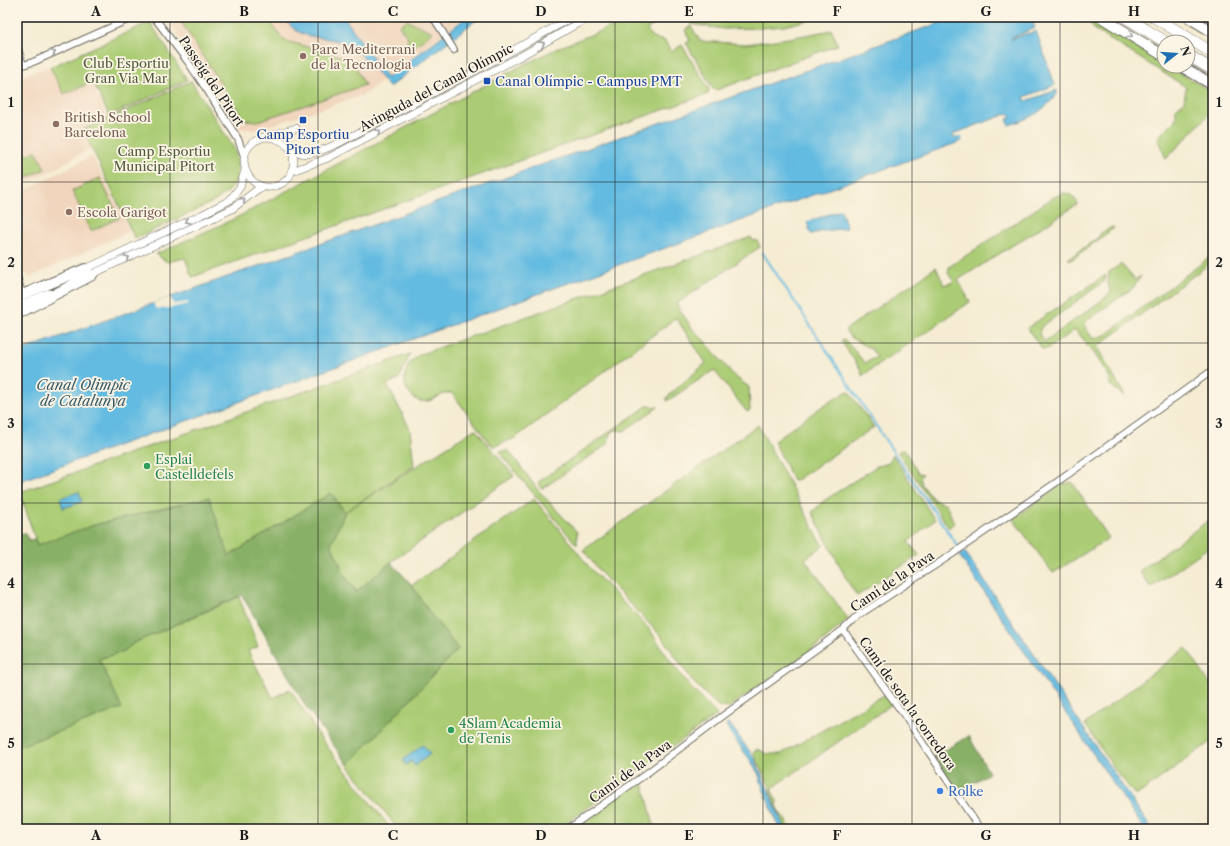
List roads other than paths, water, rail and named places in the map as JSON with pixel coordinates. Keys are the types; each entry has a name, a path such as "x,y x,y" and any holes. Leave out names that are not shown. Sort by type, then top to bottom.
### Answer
{"highway":[{"path":"1101,17 1156,51"},
{"path":"1125,17 1156,36"},
{"path":"1154,17 1213,53"},
{"path":"1188,17 1213,32"},
{"path":"1196,60 1213,70"},
{"path":"1194,74 1213,85"},
{"path":"19,298 88,272"},
{"path":"17,314 88,272"}],"street":[{"path":"17,46 20,66 85,40 134,17"},
{"name":"Passeig del Pitort","path":"154,17 188,62 238,138 244,156"},
{"path":"433,17 453,47"},
{"name":"Avinguda del Canal Olímpic","path":"289,148 298,154 320,152 499,58 573,17"},
{"name":"Avinguda del Canal Olímpic","path":"292,171 335,154 520,56 589,17"},
{"path":"296,128 287,136 289,148 294,163 292,171 286,181 274,187 265,187 252,182 245,170 244,156 249,146 253,142 264,137 296,128"},
{"path":"264,137 279,139 289,148"},
{"name":"Passeig del Pitort","path":"238,138 244,142 253,142"},
{"path":"17,306 230,200 240,187 245,170"},
{"path":"88,272 232,209 258,189 265,187"},
{"path":"17,276 19,298"},
{"name":"Camí de la Pava","path":"568,829 843,630 859,615 951,555 1070,473 1213,370"},
{"name":"Camí de sota la corredora","path":"843,630 904,715 980,829"}],"water":[{"path":"284,17 344,17 387,78 467,17 480,17 389,87 368,62 350,47 335,40 303,34 290,25"},
{"name":"Canal Olimpic de Catalunya","path":"956,17 1003,17 1004,22 1019,17 1031,17 1035,28 1011,39 1036,31 1055,85 1024,97 1026,101 1057,90 1057,94 1036,114 1009,125 1007,119 1011,118 1009,113 953,134 954,138 961,136 962,141 17,482 17,352"},
{"path":"841,210 847,228 811,234 807,222"},
{"path":"79,492 82,502 63,508 60,498"},
{"path":"965,552 1151,829 1144,829 959,555"},
{"path":"727,723 730,724 755,759 785,829 780,829 759,775 751,761 733,737 726,725"},
{"path":"423,745 430,754 415,766 411,761 406,765 403,760"}],"waterway":[{"path":"762,252 894,453 964,555"}],"place":[{"name":"Parc Mediterrani de la Tecnologia","path":"303,56"},
{"name":"Canal Olímpic - Campus PMT","path":"487,81"},
{"name":"Camp Esportiu Pitort","path":"303,120"},
{"name":"British School Barcelona","path":"56,124"},
{"name":"Escola Garigot","path":"69,212"},
{"name":"Esplai Castelldefels","path":"147,466"},
{"name":"4Slam Academia de Tenis","path":"451,730"},
{"name":"Rolke","path":"940,791"}],"park label":[{"name":"Club Esportiu Gran Via Mar","path":"126,70"},
{"name":"Camp Esportiu Municipal Pitort","path":"164,158"}]}
